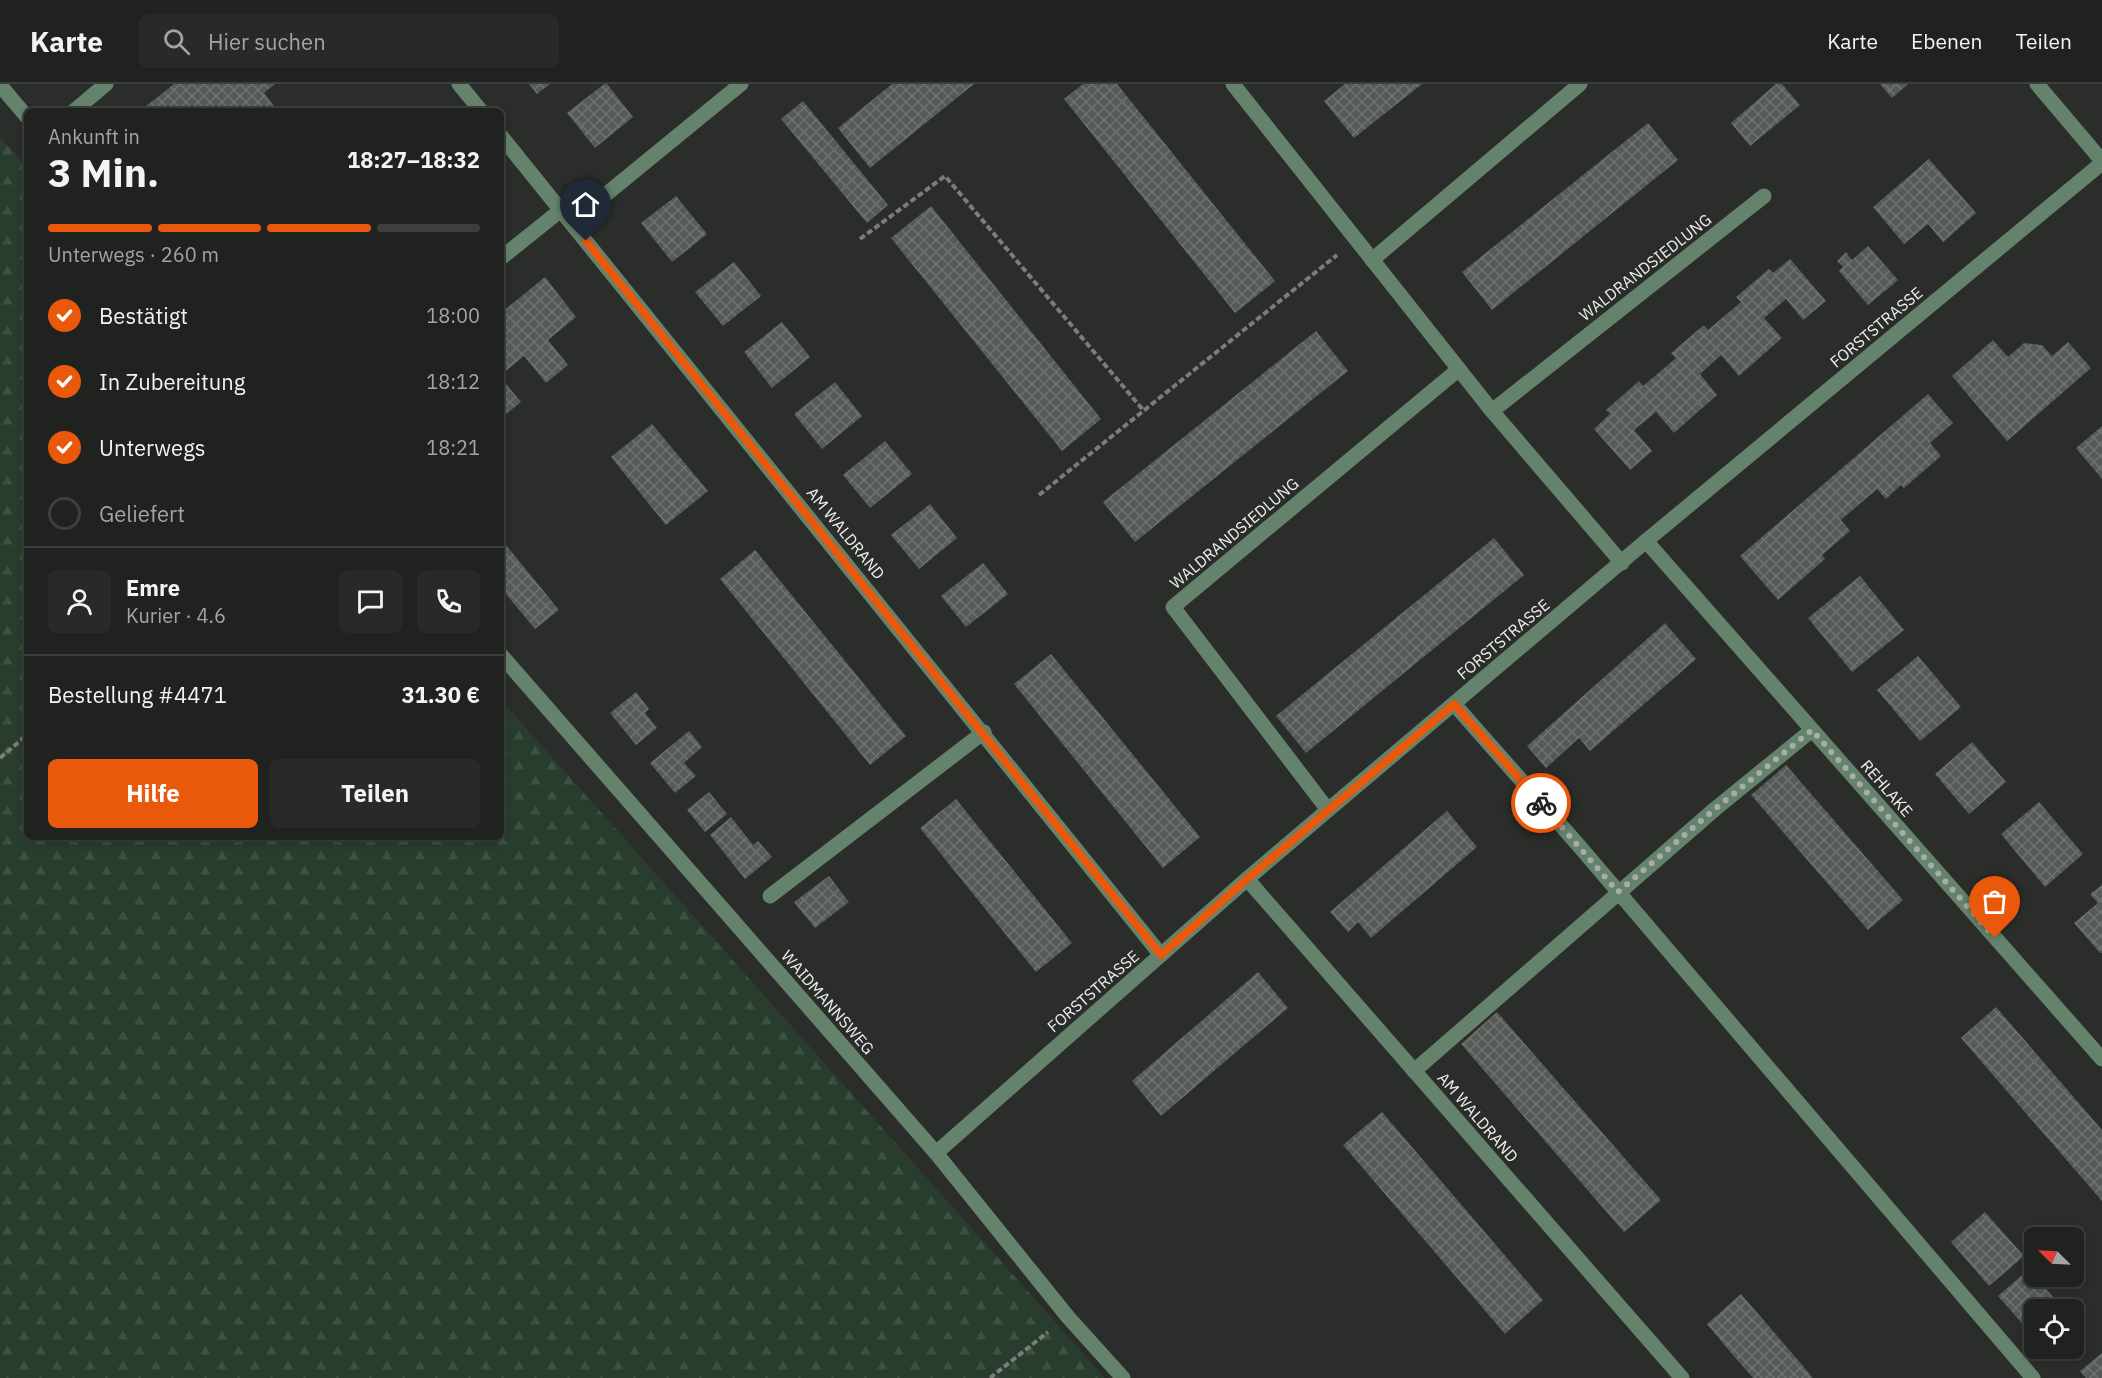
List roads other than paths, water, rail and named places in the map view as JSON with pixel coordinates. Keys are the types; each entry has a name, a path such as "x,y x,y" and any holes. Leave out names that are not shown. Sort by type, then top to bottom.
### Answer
{"street":[{"path":"78,108 106,84"},
{"path":"459,84 479,108"},
{"path":"571,223 741,84"},
{"path":"1233,84 1492,411 1622,563"},
{"path":"1372,260 1580,84"},
{"path":"2037,84 2102,162"},
{"path":"0,85 24,113"},
{"name":"AM WALDRAND","path":"504,140 984,732 1161,955"},
{"name":"FORSTSTRASSE","path":"936,1153 1328,810 1646,541 2102,162"},
{"name":"WALDRANDSIEDLUNG","path":"1492,411 1764,196"},
{"path":"504,256 561,210"},
{"name":"WALDRANDSIEDLUNG","path":"1328,810 1173,607 1459,369"},
{"name":"REHLAKE","path":"1646,541 2102,1059"},
{"name":"WAIDMANNSWEG","path":"504,658 936,1153 1068,1317 1123,1378"},
{"path":"1454,704 1618,892 2032,1378"},
{"path":"1414,1071 1618,892 1812,730"},
{"path":"770,897 984,732"},
{"name":"AM WALDRAND","path":"1247,879 1682,1378"}]}
